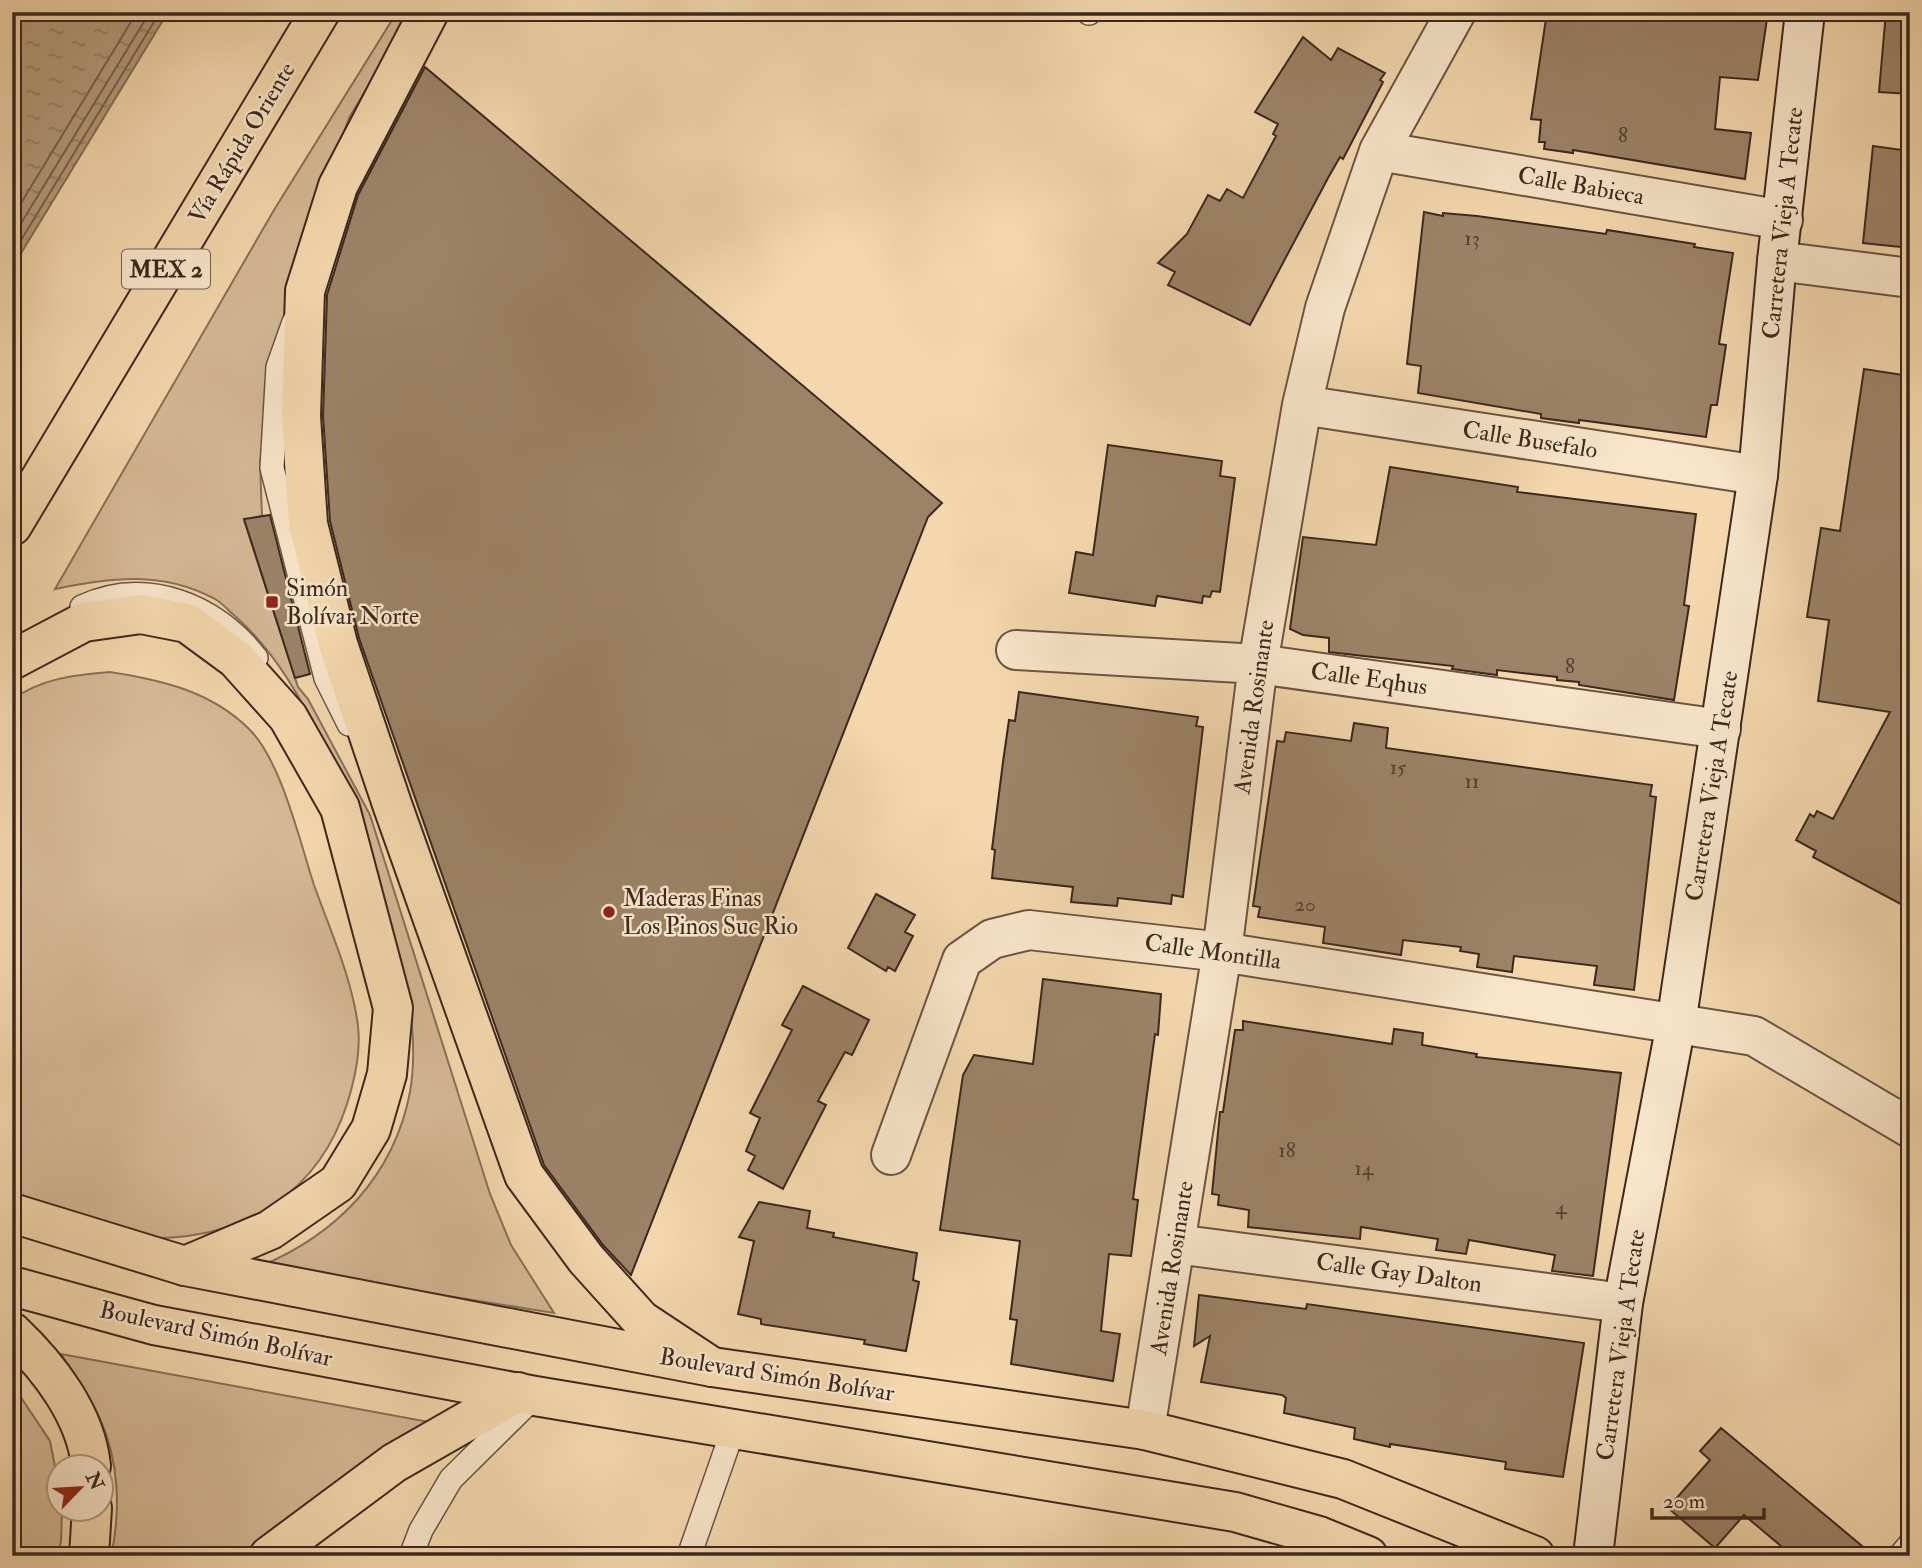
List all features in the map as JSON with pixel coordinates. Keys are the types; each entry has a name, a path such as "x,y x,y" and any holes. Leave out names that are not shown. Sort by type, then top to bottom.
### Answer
{"main road":[{"name":"Vía Rápida Oriente","path":"12,526 320,12"},
{"path":"429,12 338,186 305,291 301,416 308,524 338,643 393,807 524,1175 586,1259 641,1320 712,1367"},
{"path":"16,657 84,622 141,614 187,623 236,659 288,718 309,749 340,808 393,1008 387,1074 371,1129 338,1183 270,1230 185,1266"},
{"name":"Boulevard Simón Bolívar","path":"12,1213 185,1266 712,1367 1145,1430 1343,1479 1535,1556"},
{"name":"Boulevard Simón Bolívar","path":"12,1286 153,1325 526,1394 1235,1512 1318,1536 1368,1556"},
{"path":"12,1332 56,1381 89,1441 90,1452"},
{"path":"269,1556 394,1463 526,1394"},
{"path":"89,1556 91,1522"}],"street":[{"name":"Avenida Rosinante","path":"1145,1430 1222,951 1258,664 1302,405 1325,308 1379,151 1457,12"},
{"name":"Carretera Vieja A Tecate","path":"1593,1556 1623,1303 1676,1024 1758,475 1777,261 1805,12"},
{"name":"Calle Babieca","path":"1379,151 1783,220"},
{"path":"1777,261 1910,278"},
{"name":"Calle Busefalo","path":"1302,405 1758,475"},
{"name":"Calle Eqhus","path":"1016,650 1258,664 1721,729"},
{"name":"Calle Montilla","path":"891,1155 962,960 992,939 1029,930 1222,951 1754,1036 1910,1128"},
{"name":"Calle Gay Dalton","path":"1176,1244 1623,1303"}],"lane":[{"path":"411,1556 421,1530 451,1479 526,1394"},
{"path":"689,1556 733,1430"},
{"path":"1900,1556 1910,1544"}],"shaded area":[{"path":"397,12 413,12 349,118 275,350 260,463 262,516 244,520 298,687 308,699 370,815 490,1194 511,1245 554,1313 261,1266 289,1253 337,1219 376,1176 391,1150 410,1092 413,1065 410,1009 399,960 353,822 323,746 306,710 262,644 218,601 175,584 136,579 55,589 274,210"},
{"path":"110,672 148,679 202,696 234,716 260,743 271,760 288,803 346,972 358,1026 358,1056 350,1095 335,1135 318,1161 299,1184 276,1203 251,1218 192,1235 159,1238 145,1236 12,1192 12,700 47,682 71,676"},
{"path":"61,1354 440,1424 251,1556 111,1556 117,1504 116,1452 111,1452 96,1410"},
{"path":"12,1384 50,1441 52,1452 46,1452 46,1522 62,1522 57,1556 12,1556"}],"water":[{"path":"12,12 168,12 12,268"}],"building":[{"path":"1547,12 1768,12 1758,80 1720,77 1715,129 1751,133 1745,179 1573,150 1573,153 1544,149 1545,142 1539,142 1541,120 1531,119"},
{"path":"1886,12 1910,12 1910,94 1879,92"},
{"path":"1303,37 1331,60 1338,48 1385,73 1380,80 1383,82 1343,159 1340,157 1328,178 1250,325 1168,285 1175,272 1158,263 1187,234 1208,195 1220,201 1227,189 1243,198 1276,136 1273,134 1278,124 1255,112"},
{"name":"Maderas Finas Los Pinos Suc Rio","path":"425,67 942,503 928,517 631,1275 603,1245 544,1165 359,638 330,521 323,416 327,295 358,195"},
{"path":"1873,146 1910,151 1910,248 1863,243"},
{"path":"1424,212 1443,216 1443,213 1477,216 1606,234 1607,230 1733,253 1719,344 1726,345 1717,405 1711,405 1706,437 1579,420 1579,423 1541,418 1541,414 1418,393 1421,366 1407,364"},
{"path":"1864,369 1910,376 1910,909 1813,857 1816,851 1796,840 1810,814 1814,817 1817,811 1833,819 1890,712 1818,701 1829,620 1807,617 1821,528 1840,531"},
{"path":"1108,445 1222,461 1220,476 1235,478 1220,592 1212,591 1210,597 1203,596 1202,603 1157,596 1155,606 1069,593 1076,552 1093,555"},
{"path":"1390,467 1518,487 1517,492 1696,514 1684,605 1689,606 1674,700 1579,685 1579,682 1557,680 1557,677 1497,670 1497,675 1452,669 1453,666 1329,652 1329,638 1303,635 1290,629 1303,537 1376,545"},
{"path":"270,515 310,674 295,678 244,519"},
{"path":"1019,692 1198,717 1196,726 1203,727 1183,897 1172,895 1171,904 1118,898 1117,906 1071,902 1073,887 992,878 995,850 992,849 1009,720 1015,721"},
{"path":"1354,723 1388,728 1386,748 1652,785 1650,796 1656,797 1634,990 1594,985 1597,966 1514,956 1512,972 1477,967 1479,954 1460,951 1461,947 1403,940 1401,955 1323,943 1325,927 1258,917 1260,907 1253,906 1277,741 1284,742 1286,732 1351,741"},
{"path":"876,894 915,915 905,932 913,936 895,971 888,967 886,971 848,948"},
{"path":"1043,979 1161,994 1158,1035 1155,1034 1133,1199 1138,1200 1131,1256 1109,1254 1101,1331 1120,1334 1113,1381 1011,1364 1017,1320 1010,1319 1020,1241 940,1230 963,1075 974,1055 1033,1064"},
{"path":"803,986 869,1020 852,1055 845,1052 818,1101 826,1105 783,1189 748,1170 755,1156 746,1151 760,1118 750,1113 792,1030 782,1025"},
{"path":"1243,1021 1392,1044 1394,1029 1423,1033 1422,1045 1477,1054 1476,1057 1621,1073 1593,1276 1552,1271 1555,1255 1469,1240 1466,1254 1436,1250 1438,1239 1361,1227 1360,1239 1248,1227 1249,1210 1218,1205 1219,1195 1212,1194 1220,1112 1223,1112 1235,1030 1243,1030"},
{"path":"759,1202 810,1211 807,1228 834,1233 833,1237 917,1253 913,1280 919,1282 906,1351 864,1344 865,1340 761,1324 761,1319 738,1314 754,1241 739,1237"},
{"path":"1199,1295 1306,1309 1307,1304 1584,1343 1563,1477 1505,1469 1506,1462 1390,1444 1390,1447 1354,1439 1355,1428 1284,1413 1286,1398 1282,1395 1201,1382 1210,1336 1194,1346"},
{"path":"1721,1428 1874,1556 1793,1556 1744,1515 1715,1548 1668,1508 1710,1460 1700,1451"}],"place":[{"name":"Simón Bolívar Norte","path":"272,602"},
{"name":"Maderas Finas Los Pinos Suc Rio","path":"609,912"}]}
